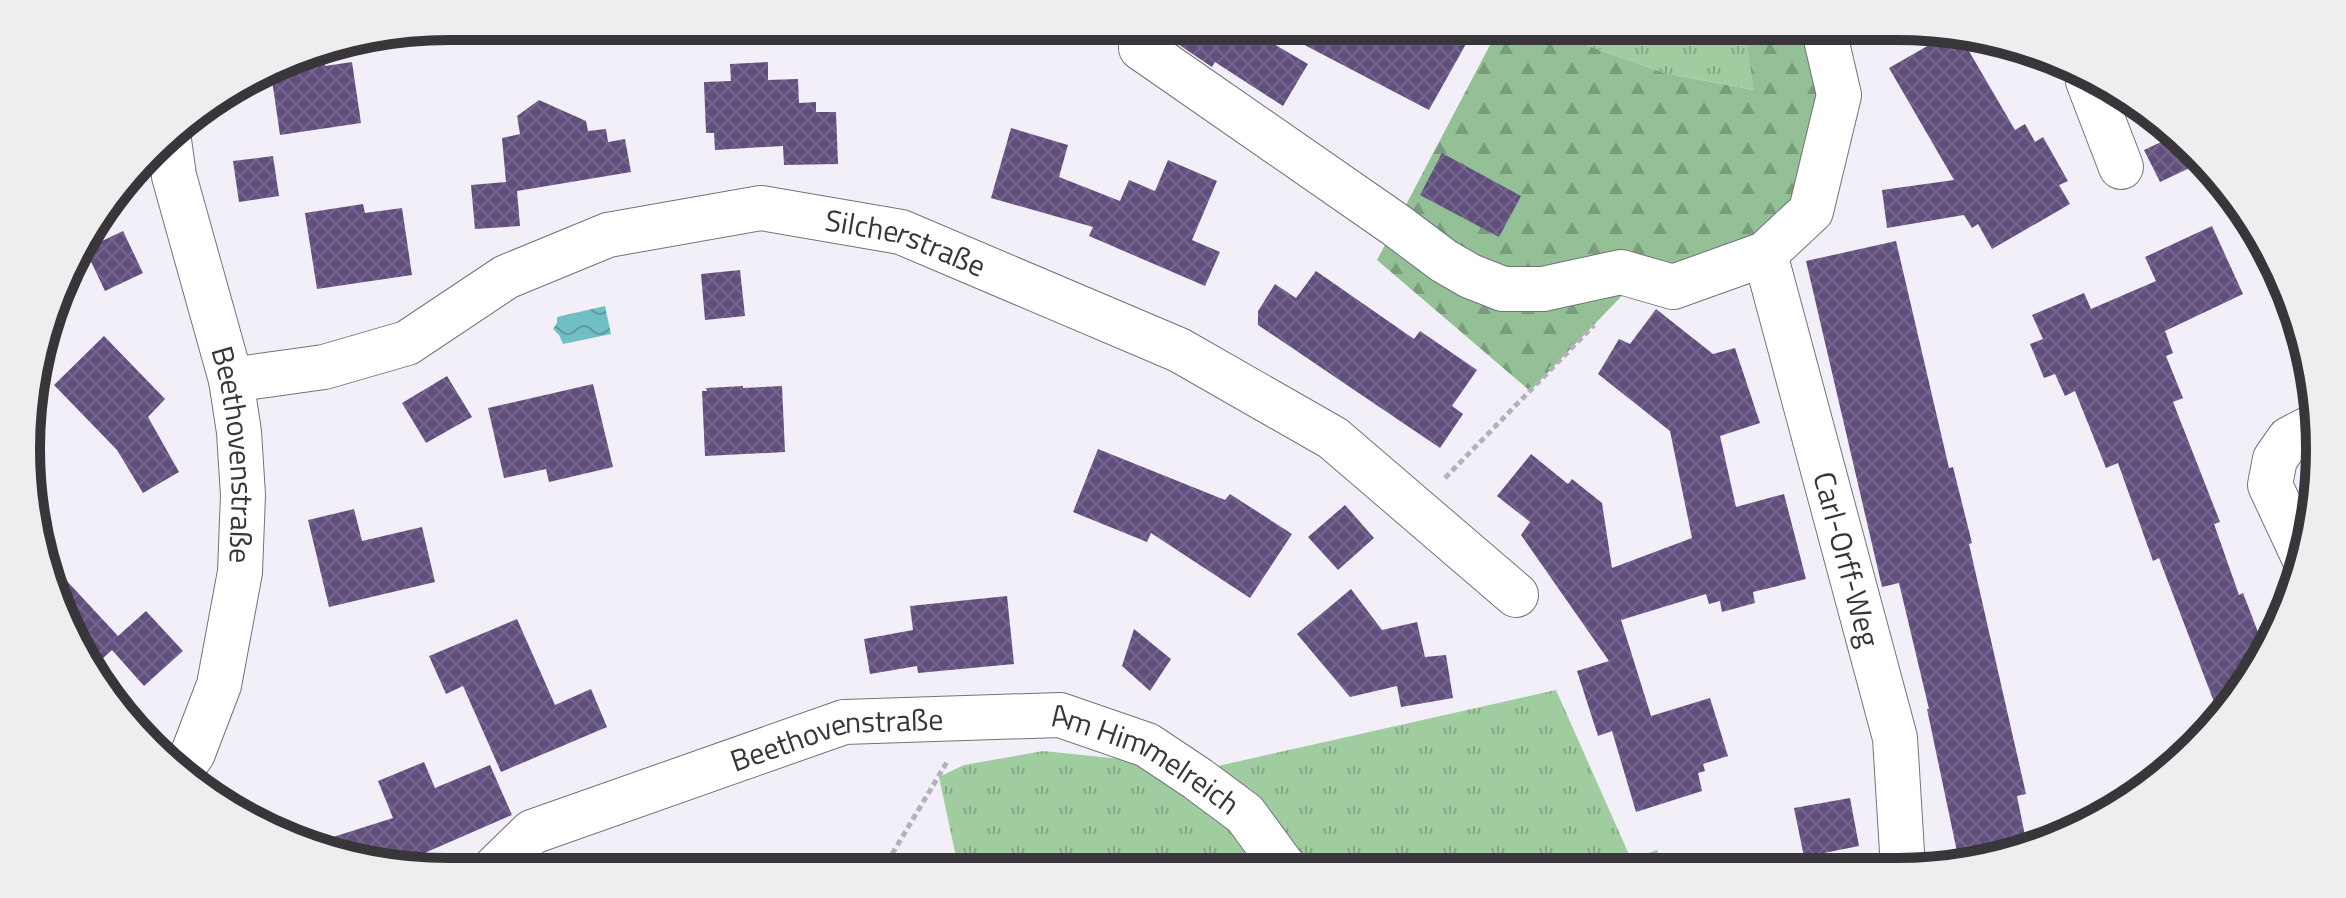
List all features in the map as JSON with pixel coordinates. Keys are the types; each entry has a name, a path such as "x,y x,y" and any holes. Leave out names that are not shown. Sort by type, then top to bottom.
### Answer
{"street":[{"path":"1141,48 1444,261 1470,276 1503,289 1543,289 1630,275 1673,287 1765,254 1811,211 1839,95 1826,40"},
{"path":"2091,89 2121,167"},
{"name":"Beethovenstraße","path":"170,150 174,176 231,380 239,432 243,495 240,572 219,685 186,763"},
{"name":"Silcherstraße","path":"231,380 324,367 407,343 506,277 608,235 761,208 901,232 1179,350 1333,438 1516,595"},
{"name":"Carl-Orff-Weg","path":"1765,254 1895,738 1902,858"},
{"path":"2296,540 2270,485 2275,459 2289,439 2305,431"},
{"name":"Am Himmelreich","path":"970,718 1060,715 1147,745 1245,814 1277,858"},
{"name":"Beethovenstraße","path":"505,858 532,832 844,722 970,718"}],"path":[{"path":"1415,508 1630,275"},
{"path":"890,858 970,718"}],"green space":[{"path":"1493,40 1572,40 1664,73 1754,90 1746,40 1823,40 1835,96 1809,209 1760,249 1642,275 1530,391 1377,260"},
{"path":"1572,40 1746,40 1755,90 1664,73"},
{"path":"1556,690 1631,858 956,858 939,777 964,765 1043,751 1209,768"},
{"path":"1657,850 1661,858 1634,858"}],"water":[{"path":"740,40 789,40 789,41 740,43"},
{"path":"605,306 611,334 563,344 553,329 557,317"}],"building":[{"path":"1172,40 1267,40 1308,64 1283,106 1215,62 1212,67"},
{"path":"1295,40 1468,40 1429,110"},
{"path":"1935,42 1966,46 2015,130 2025,124 2035,142 2043,137 2068,181 2059,185 2070,204 1992,249 1978,224 1972,228 1964,215 1887,228 1882,190 1954,180 1889,68"},
{"path":"324,60 325,66 352,62 361,123 280,135 272,80"},
{"path":"768,62 768,80 798,79 799,103 816,102 816,112 836,112 838,164 784,165 783,146 715,150 714,133 706,133 704,82 731,81 730,64"},
{"path":"539,100 586,121 588,131 606,129 608,142 625,139 631,172 517,191 520,226 475,229 471,185 506,182 502,138 520,134 517,116"},
{"path":"1011,128 1068,145 1059,177 1120,201 1129,180 1155,191 1168,160 1217,181 1192,240 1220,252 1205,286 1089,236 1093,227 991,198"},
{"path":"2166,140 2193,167 2160,182 2144,150"},
{"path":"1442,153 1521,196 1499,237 1420,195"},
{"path":"273,156 279,196 239,202 233,161"},
{"path":"363,204 365,213 402,208 412,275 317,289 305,213"},
{"path":"2212,226 2243,294 2165,331 2173,353 2166,356 2183,398 2173,402 2220,522 2214,524 2239,595 2243,593 2260,637 2215,705 2159,558 2153,561 2118,463 2106,468 2075,391 2065,396 2055,374 2044,378 2030,344 2043,339 2032,315 2084,293 2091,309 2156,281 2145,257"},
{"path":"123,231 143,273 105,291 88,256 95,244"},
{"path":"1896,241 1949,468 1953,467 1972,543 1969,544 2026,794 2017,796 2025,837 1957,854 1929,709 1899,583 1882,587 1806,261"},
{"path":"740,270 745,316 705,320 701,274"},
{"path":"1316,271 1414,339 1420,331 1477,370 1452,406 1463,414 1440,448 1258,325 1258,311 1275,284 1296,298"},
{"path":"1656,309 1713,354 1735,348 1760,423 1720,436 1736,507 1784,494 1806,579 1753,592 1755,603 1722,612 1720,601 1709,604 1706,594 1621,620 1651,716 1710,698 1728,756 1703,764 1705,771 1698,773 1702,791 1636,812 1612,731 1598,736 1577,671 1609,661 1521,535 1530,522 1497,496 1531,454 1568,484 1572,479 1602,503 1612,568 1692,538 1670,431 1598,374 1619,339 1630,344"},
{"path":"104,336 165,399 148,417 179,472 143,493 117,450 54,385"},
{"path":"447,376 472,417 426,443 402,403"},
{"path":"593,384 613,467 549,482 546,469 504,478 488,408"},
{"path":"782,386 785,452 705,456 702,391 707,391 706,388"},
{"path":"1098,449 1225,500 1230,494 1292,534 1250,598 1151,533 1147,542 1073,512"},
{"path":"1345,505 1374,538 1338,570 1308,537"},
{"path":"354,509 362,541 422,527 435,582 329,607 308,520"},
{"path":"60,573 118,636 146,611 183,651 144,686 112,650 100,661 71,606"},
{"path":"1351,589 1382,630 1417,622 1425,657 1446,655 1453,698 1401,707 1397,686 1350,697 1297,634"},
{"path":"1007,596 1014,664 918,673 917,666 870,674 864,639 913,630 910,606"},
{"path":"517,619 555,705 591,689 607,727 501,772 463,686 446,694 429,656"},
{"path":"1134,629 1171,659 1150,691 1122,666"},
{"path":"424,762 435,788 490,765 512,815 416,857 369,850 327,839 393,818 378,781"},
{"path":"1850,798 1859,846 1804,857 1794,808"}]}
